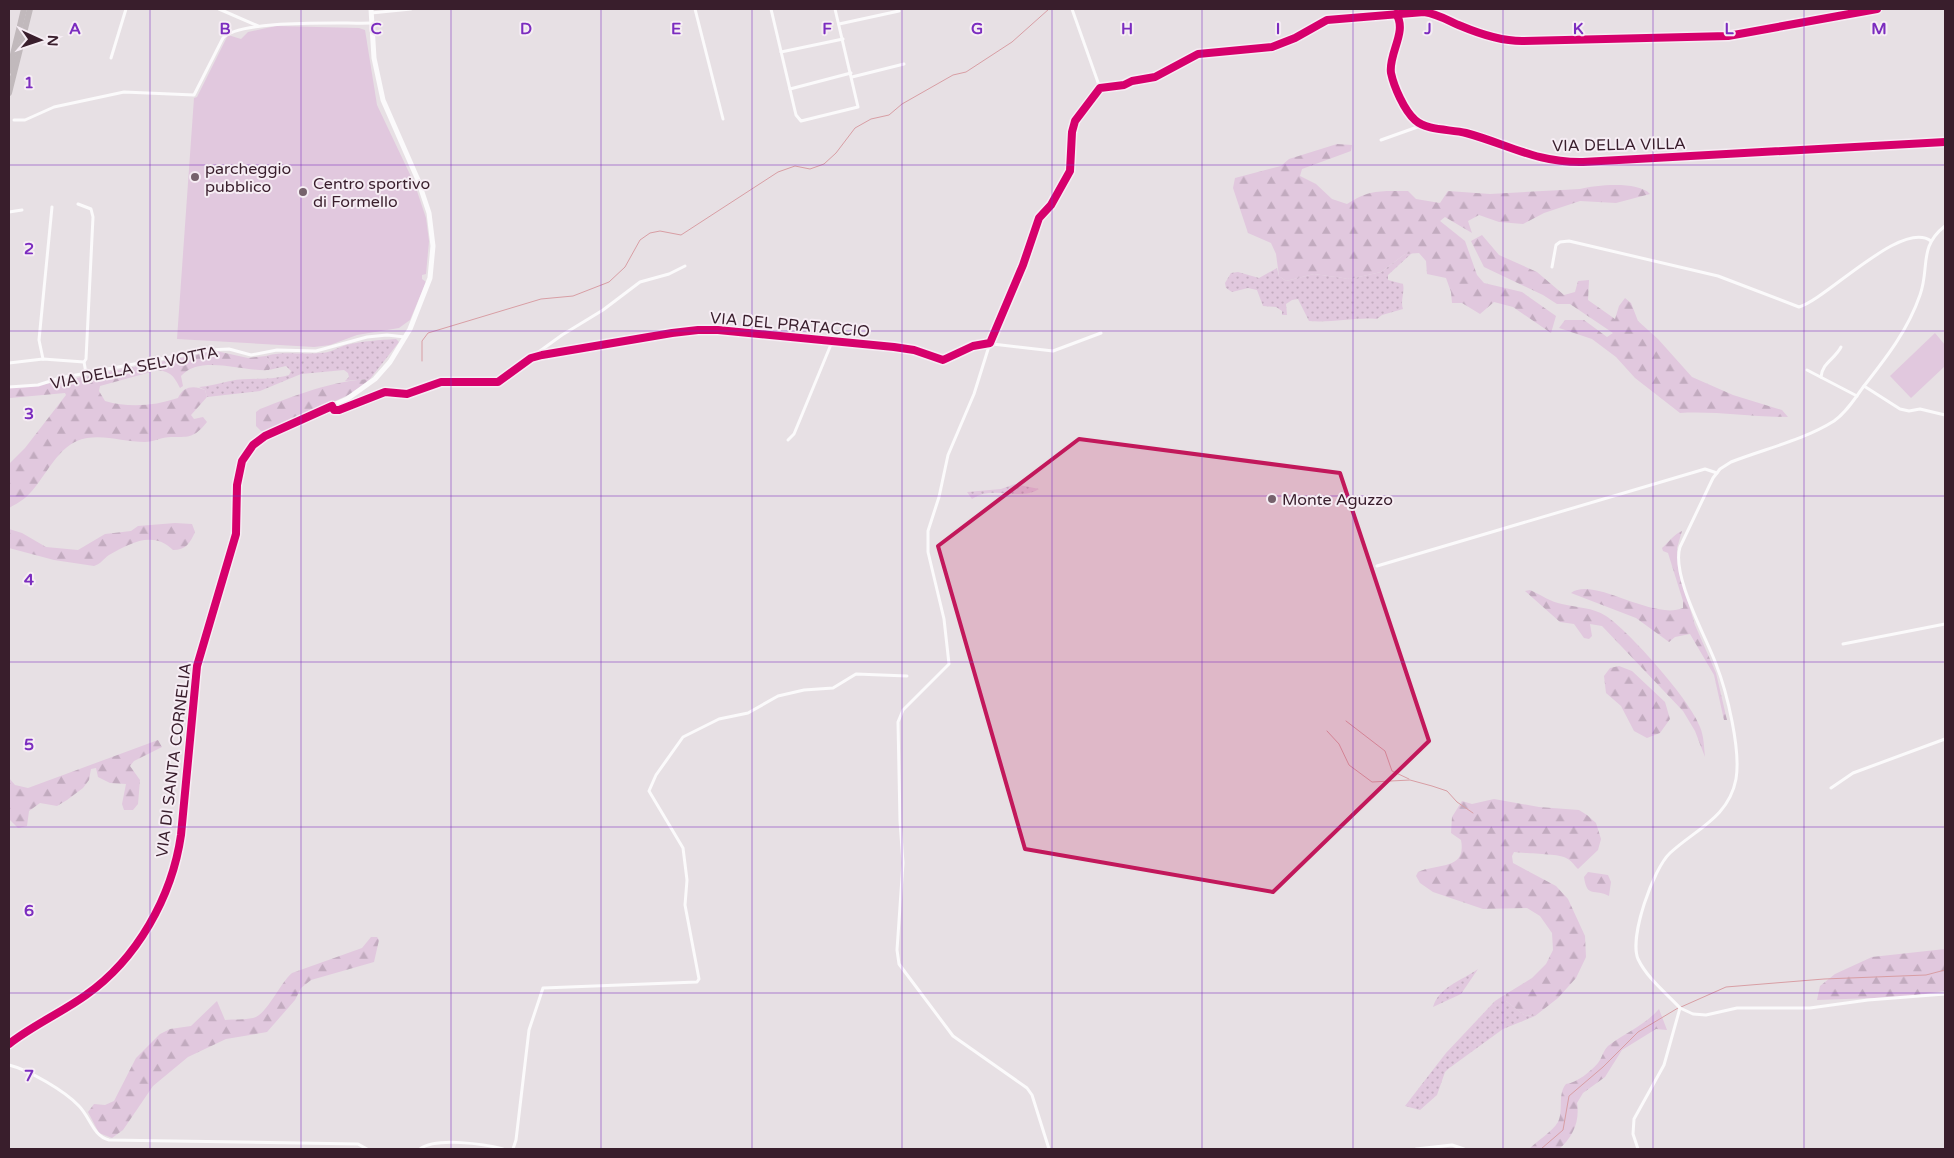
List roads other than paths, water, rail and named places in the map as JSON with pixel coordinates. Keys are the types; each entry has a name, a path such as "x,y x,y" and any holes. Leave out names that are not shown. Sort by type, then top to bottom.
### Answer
{"highway":[{"path":"9,71 24,9"},
{"path":"9,93 30,9"}],"street":[{"path":"111,58 126,9"},
{"path":"218,9 258,26"},
{"path":"405,337 419,310 430,278 433,253 432,229 423,193 383,100 375,64 371,11 411,9"},
{"path":"696,9 723,119"},
{"path":"770,9 796,116 803,121 858,107 835,9"},
{"path":"1072,9 1100,88"},
{"path":"1049,1149 1032,1095 1027,1088 953,1036 902,969 897,955 903,869 898,718 902,710 949,665 944,618 928,552 927,536 940,493 946,459 981,377 990,343 1025,262 1039,218 1051,205 1070,171 1072,132 1075,121 1100,88 1124,85 1132,81 1155,77 1198,54 1272,46 1295,38 1326,20 1430,13 1475,31 1506,40 1522,41 1728,36 1877,9"},
{"path":"839,24 899,11"},
{"path":"1382,140 1423,125 1406,110 1392,73 1391,64 1400,28 1400,20 1396,14"},
{"path":"14,120 25,120 54,107 124,92 194,95 224,37 234,32 258,26 371,24"},
{"path":"781,52 842,39"},
{"path":"790,89 904,64"},
{"name":"VIA DELLA VILLA","path":"1423,125 1468,134 1543,160 1579,162 1945,142"},
{"path":"78,204 91,209 94,217 84,362 86,373"},
{"path":"43,359 38,340 52,207"},
{"path":"9,212 22,210"},
{"path":"1945,226 1930,241 1925,257 1918,299 1897,342 1842,414 1832,422 1731,462 1717,473 1683,539 1678,557 1680,575 1698,627 1713,656 1722,681 1736,746 1736,778 1730,797 1722,812 1670,853 1659,867 1646,898 1636,942 1636,953 1641,964 1680,1008 1693,1014 1706,1015 1734,1009 1813,1008 1868,1000 1945,994"},
{"path":"1552,267 1556,245 1559,242 1567,241 1718,276 1799,307 1885,249 1920,237 1930,241"},
{"path":"531,358 562,335 603,310 640,282 665,275 685,266"},
{"name":"VIA DEL PRATACCIO","path":"332,406 334,410 339,410 385,392 407,394 441,382 498,382 531,358 698,330 909,349 943,360 973,346 990,343"},
{"path":"990,343 1050,351 1093,338 1100,333"},
{"name":"VIA DELLA SELVOTTA","path":"9,387 38,385 86,373 208,350 229,350 251,355 277,350 316,351 367,337 387,334 405,337"},
{"name":"VIA DI SANTA CORNELIA","path":"9,1044 75,1003 103,982 126,956 154,916 170,879 180,843 196,671 236,534 237,485 242,461 253,445 265,436 332,406 355,394 375,379 405,337"},
{"path":"788,440 794,434 832,342"},
{"path":"1821,377 1824,367 1836,356 1841,347"},
{"path":"9,363 43,359 84,362"},
{"path":"1807,370 1857,396"},
{"path":"1864,386 1900,409 1910,411 1920,409 1945,414"},
{"path":"1378,566 1706,469 1712,469 1717,473"},
{"path":"1843,644 1945,624"},
{"path":"513,1149 516,1140 529,1030 543,988 696,982 699,979 684,903 688,880 683,848 649,791 656,775 683,737 722,718 748,713 775,697 804,690 833,688 856,674 907,676"},
{"path":"1830,788 1851,774 1945,739"},
{"path":"1638,1149 1633,1134 1634,1119 1664,1066 1680,1008"},
{"path":"9,1066 29,1074 70,1098 81,1108 97,1134 109,1140 358,1144 366,1149"},
{"path":"420,1149 432,1144 474,1144 503,1149"},
{"path":"1416,1149 1454,1144 1464,1149"}],"waterway":[{"path":"422,361 422,341 428,333 541,299 573,296 609,282 625,267 640,240 650,233 660,231 681,235 778,172 795,166 810,169 824,164 836,153 855,128 871,119 889,115 902,104 953,75 966,72 1012,42 1049,9"},
{"path":"1346,721 1385,751 1392,771 1409,779"},
{"path":"1327,731 1339,744 1349,765 1372,782 1410,780 1432,786 1447,791 1457,802 1473,813"},
{"path":"1681,1007 1726,987 1824,979 1926,975 1945,970"},
{"path":"1541,1149 1563,1130 1569,1096 1603,1067 1638,1032 1678,1008"}],"place":[{"name":"parcheggio pubblico","path":"195,177"},
{"name":"Centro sportivo di Formello","path":"303,192"},
{"name":"Monte Aguzzo","path":"1272,499"}]}
